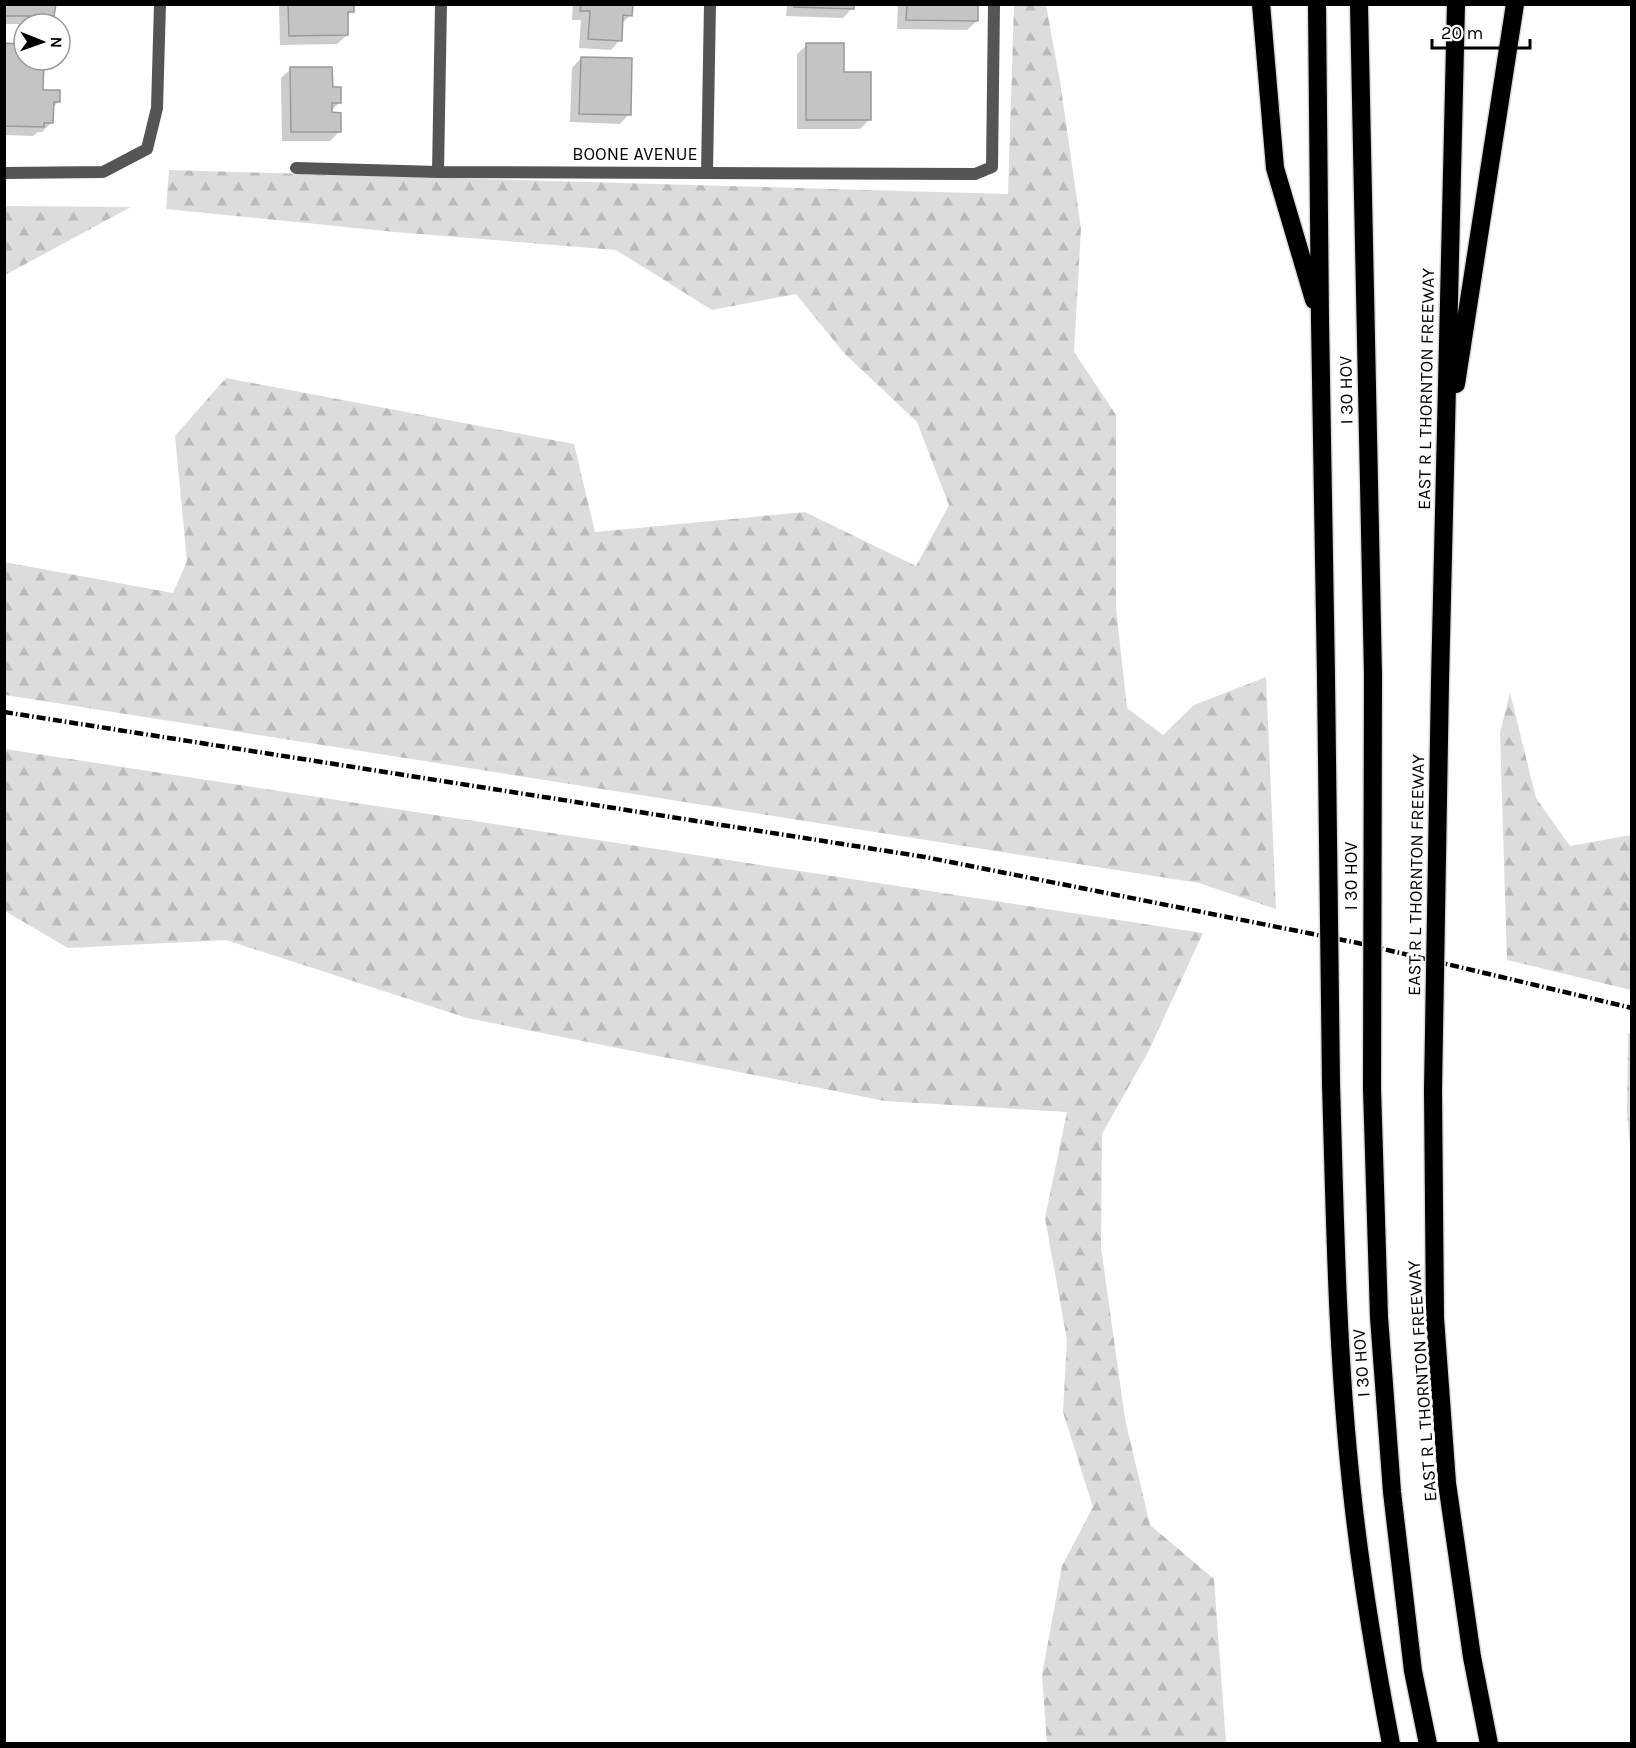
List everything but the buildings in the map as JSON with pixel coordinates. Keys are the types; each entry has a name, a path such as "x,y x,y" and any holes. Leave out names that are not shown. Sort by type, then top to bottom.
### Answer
{"highway":[{"path":"1261,4 1275,168 1320,320"},
{"path":"1317,4 1331,1083 1338,1315 1352,1492 1376,1664 1391,1743"},
{"name":"I 30 HOV","path":"1359,4 1373,675 1372,1088 1379,1317 1392,1492 1413,1671 1428,1743"},
{"name":"EAST R L THORNTON FREEWAY","path":"1456,4 1433,1090 1435,1318 1447,1483 1472,1657 1489,1743"},
{"path":"1445,457 1515,4"}],"street":[{"path":"4,173 103,172 147,149 157,108 160,4"},
{"path":"438,172 441,4"},
{"path":"707,172 711,4"},
{"name":"BOONE AVENUE","path":"296,168 438,172 975,174 992,167 994,4"}],"green space":[{"path":"1014,5 1046,5 1060,81 1081,228 1074,352 1116,415 1116,608 1127,708 1163,735 1194,705 1266,677 1276,909 1199,883 5,695 4,562 173,593 187,561 175,436 226,378 574,444 595,532 805,512 916,566 949,505 917,422 844,353 796,294 712,310 616,250 395,232 166,209 169,170 1008,194"},
{"path":"5,206 131,207 5,275"},
{"path":"1510,693 1536,798 1570,846 1631,835 1631,990 1507,960 1500,733"},
{"path":"5,749 1203,933 1148,1052 1102,1134 1101,1247 1125,1419 1150,1525 1214,1579 1226,1743 1047,1743 1042,1675 1062,1566 1093,1507 1063,1412 1067,1340 1045,1218 1067,1112 885,1101 467,1018 226,940 68,948 5,911"},
{"path":"1628,1033 1632,1034 1631,1158 1627,1112"}],"railway":[{"path":"4,712 925,857 1358,943 1632,1008"}]}
